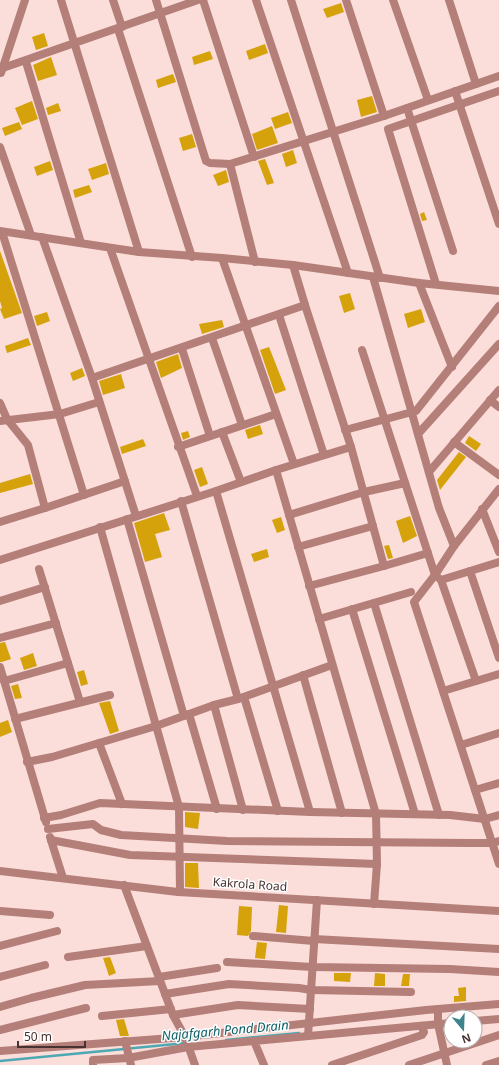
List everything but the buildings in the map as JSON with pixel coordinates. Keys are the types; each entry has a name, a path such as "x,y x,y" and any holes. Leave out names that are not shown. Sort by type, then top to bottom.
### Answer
{"street":[{"path":"1,72 25,0"},
{"path":"61,0 76,44 139,252"},
{"path":"113,0 120,28 192,257"},
{"path":"156,0 206,161 210,163 230,164 254,157 384,116 499,76"},
{"path":"1,72 198,0"},
{"path":"203,0 254,157"},
{"path":"256,0 348,273"},
{"path":"291,0 334,132 377,277 411,412 440,508 454,546"},
{"path":"346,0 384,116"},
{"path":"393,0 428,100"},
{"path":"449,0 476,84"},
{"path":"26,62 81,243"},
{"path":"455,91 499,224"},
{"path":"436,284 387,131 390,127 499,92"},
{"path":"407,108 453,251"},
{"path":"0,147 31,235"},
{"path":"230,164 255,262"},
{"path":"84,495 60,414 1,231 139,252 293,265 419,283 499,291"},
{"path":"42,237 92,378 136,516"},
{"path":"110,248 150,360 178,447 197,496"},
{"path":"222,258 294,464"},
{"path":"293,265 351,447 384,566"},
{"path":"419,283 452,367"},
{"path":"92,378 150,360 305,305"},
{"path":"345,430 416,411 499,306"},
{"path":"279,315 324,455"},
{"path":"212,338 242,425"},
{"path":"418,434 499,344"},
{"path":"182,349 210,436"},
{"path":"362,350 428,553 476,681"},
{"path":"429,472 499,390"},
{"path":"490,400 499,406"},
{"path":"3,420 60,414 99,402"},
{"path":"0,403 3,420 28,445 45,508"},
{"path":"178,447 276,414"},
{"path":"222,432 241,482"},
{"path":"454,442 499,475"},
{"path":"0,560 216,491 294,464 351,447"},
{"path":"276,470 376,814 374,904"},
{"path":"0,522 125,481"},
{"path":"289,515 364,492 405,483"},
{"path":"499,489 454,546 438,578 414,602 475,790 485,819 496,842 499,864"},
{"path":"216,491 310,812"},
{"path":"181,501 241,698 278,811"},
{"path":"482,510 499,552"},
{"path":"127,519 217,809"},
{"path":"298,547 373,526"},
{"path":"100,527 179,807 180,892"},
{"path":"309,586 428,553"},
{"path":"438,578 470,571 499,562"},
{"path":"39,569 80,702"},
{"path":"470,571 499,658"},
{"path":"0,601 45,587"},
{"path":"319,619 411,592"},
{"path":"374,603 439,815"},
{"path":"352,609 415,814"},
{"path":"0,638 56,623"},
{"path":"4,681 68,663"},
{"path":"27,762 52,758 156,726 241,698 272,685 332,665"},
{"path":"0,667 27,762 63,878"},
{"path":"443,691 499,674"},
{"path":"303,675 342,813"},
{"path":"15,719 110,695"},
{"path":"214,706 243,810"},
{"path":"461,745 499,733"},
{"path":"99,743 122,804"},
{"path":"475,790 499,783"},
{"path":"44,818 61,815 100,803 243,810 415,814 485,819 499,815"},
{"path":"48,830 91,824 102,830 121,835 228,841 496,842"},
{"path":"51,840 130,855 376,864"},
{"name":"Kakrola Road","path":"0,871 180,892 499,911"},
{"path":"124,885 172,1012 195,1065"},
{"path":"308,1030 316,900"},
{"path":"0,911 50,915"},
{"path":"0,946 57,931"},
{"path":"253,936 499,949"},
{"path":"68,957 147,946"},
{"path":"228,962 312,967 450,969 499,972"},
{"path":"0,977 45,965"},
{"path":"0,1007 85,985 159,979 217,968"},
{"path":"165,994 229,984 310,990 411,992"},
{"path":"93,1065 93,1060 127,1052 186,1042 438,1017 499,1004"},
{"path":"102,1016 172,1012 238,1005 310,1008"},
{"path":"0,1030 86,1008"},
{"path":"438,1017 443,1019"},
{"path":"0,1051 127,1052 186,1042 254,1041 308,1030 421,1026 438,1017"},
{"path":"438,1017 447,1065"},
{"path":"483,1020 499,1019"},
{"path":"332,1065 422,1035 424,1032 421,1026"},
{"path":"409,1065 499,1035"},
{"path":"254,1041 264,1065"},
{"path":"486,1065 499,1061"}],"waterway":[{"name":"Najafgarh Pond Drain","path":"226,1040 299,1033"},
{"name":"Najafgarh Pond Drain","path":"0,1061 186,1043"}]}
